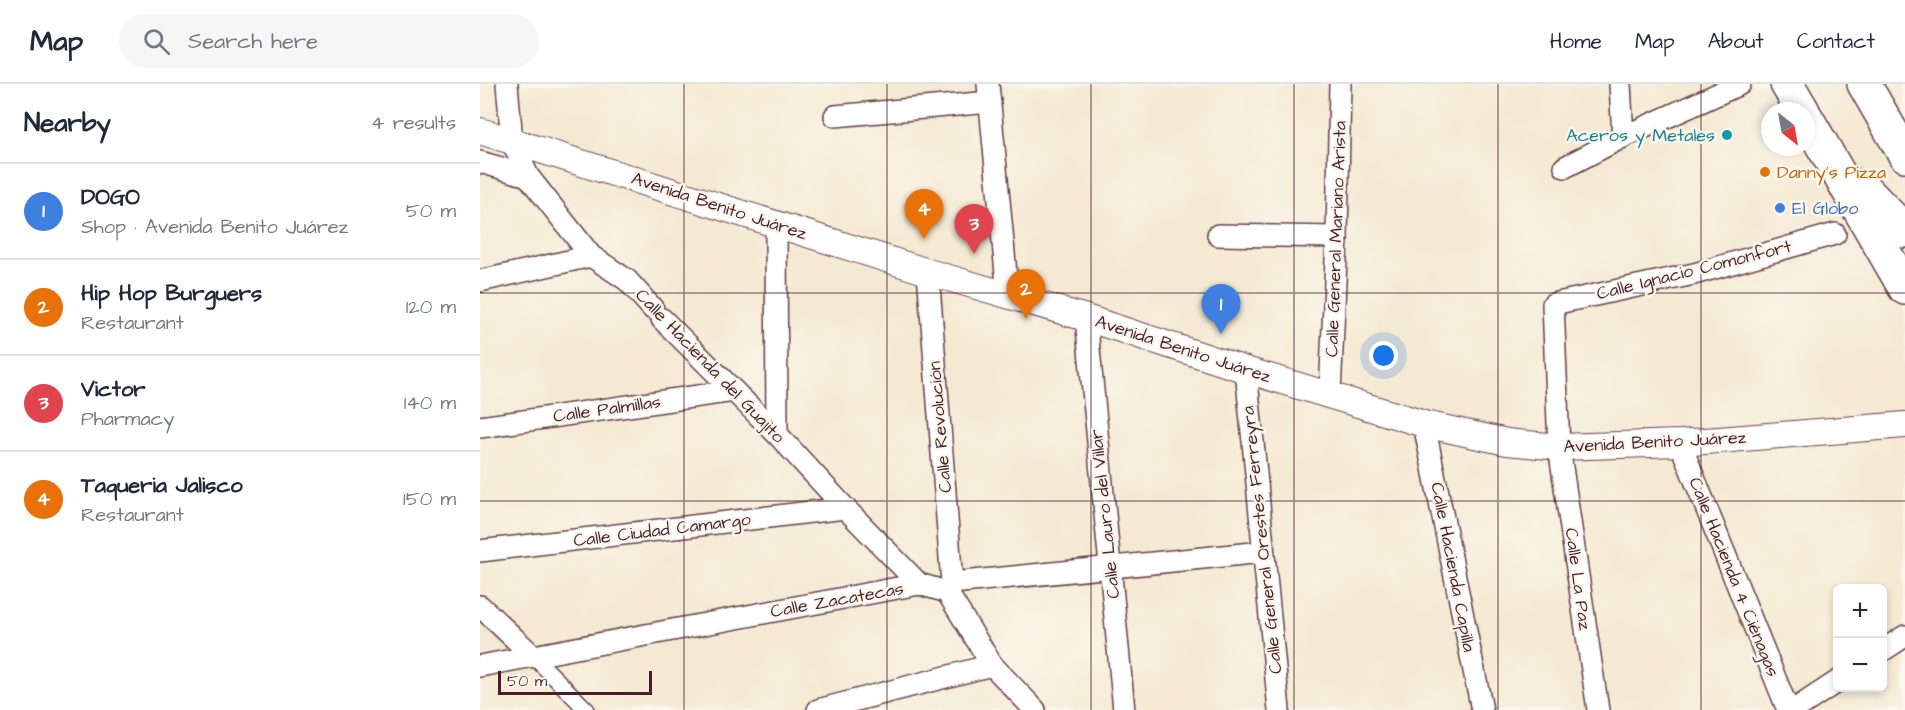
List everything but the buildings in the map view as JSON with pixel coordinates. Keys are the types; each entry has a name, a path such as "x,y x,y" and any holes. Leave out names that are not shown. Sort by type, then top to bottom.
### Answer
{"main road":[{"path":"1787,84 1798,102"},
{"path":"1864,84 1905,155"},
{"path":"1815,132 1905,288"},
{"path":"1843,180 1868,192 1905,231"}],"street":[{"name":"Calle Hacienda del Guajito","path":"507,84 512,141 528,176 591,256 627,280 919,584"},
{"name":"Calle General Mariano Arista","path":"1330,394 1337,237 1340,84"},
{"path":"1620,84 1623,136"},
{"path":"1565,167 1623,136 1740,84"},
{"path":"835,116 989,93 1008,295"},
{"name":"Avenida Benito Juárez","path":"480,131 928,272 1086,318 1424,424 1507,442 1559,447 1680,443 1905,425"},
{"path":"480,162 528,176"},
{"path":"776,224 777,434"},
{"name":"Calle Ignacio Comonfort","path":"1553,304 1694,274 1835,234"},
{"path":"1218,235 1337,237"},
{"path":"480,281 591,256"},
{"name":"Calle Revolución","path":"928,272 950,587"},
{"name":"Calle La Paz","path":"1553,304 1559,447 1598,710"},
{"name":"Calle Lauro del Villar","path":"1086,318 1124,710"},
{"name":"Calle General Orestes Ferreyra","path":"1246,370 1279,710"},
{"name":"Calle Palmillas","path":"480,427 734,391"},
{"name":"Calle Hacienda Capilla","path":"1424,424 1482,710"},
{"name":"Calle Hacienda 4 Ciénagas","path":"1680,443 1788,710"},
{"name":"Calle Ciudad Camargo","path":"480,551 845,508"},
{"name":"Calle Zacatecas","path":"480,666 919,584 950,587 1110,567 1263,552"},
{"path":"950,587 992,665 1035,710"},
{"path":"480,606 587,710"},
{"path":"1887,648 1905,637"},
{"path":"818,710 862,705 992,665"},
{"path":"1794,710 1833,684"}],"place":[{"name":"Aceros y Metales","path":"1727,135"},
{"name":"Danny's Pizza","path":"1765,172"},
{"name":"El Globo","path":"1780,208"},
{"name":"Taqueria Jalisco","path":"924,239"},
{"name":"Victor","path":"974,254"},
{"name":"Hip Hop Burguers","path":"1026,319"},
{"name":"DOGO","path":"1221,334"}]}
